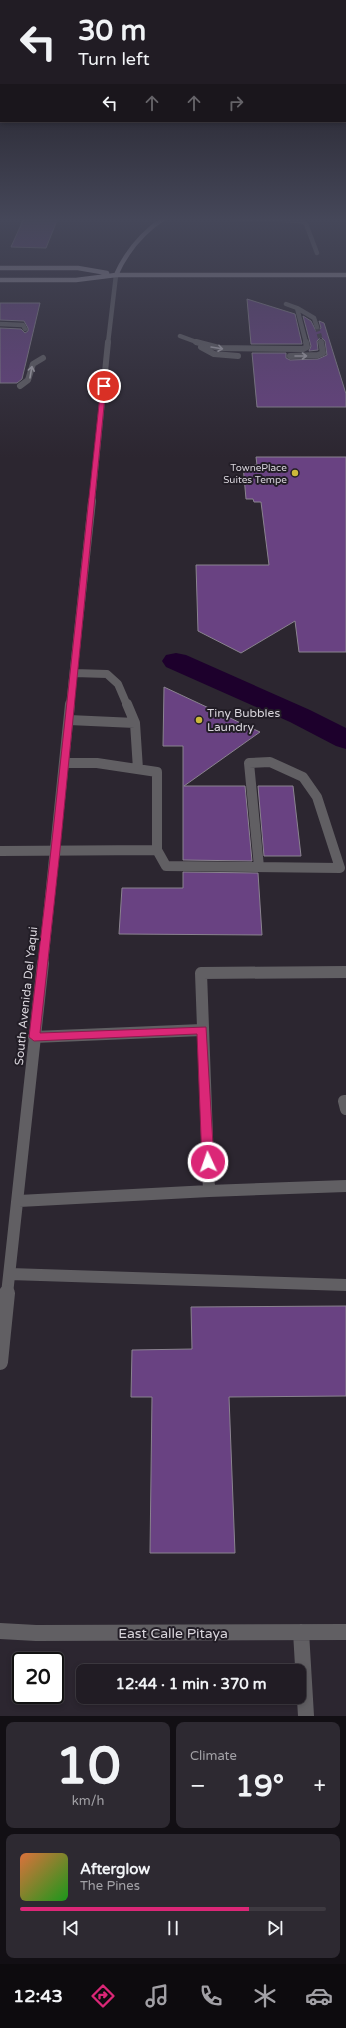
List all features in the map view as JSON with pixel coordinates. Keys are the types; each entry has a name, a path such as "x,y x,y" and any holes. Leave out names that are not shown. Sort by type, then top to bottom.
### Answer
{"street":[{"name":"South Avenida Del Yaqui","path":"0,1362 19,1201 34,1037 56,850 113,298"},
{"path":"286,304 297,308 314,318 317,327"},
{"path":"180,336 197,343 232,350 304,349 307,346 297,308"},
{"path":"0,324 22,325 25,329"},
{"path":"279,356 318,355 323,353 321,341"},
{"path":"197,343 208,353 215,356 248,356"},
{"path":"20,386 27,384 30,380 33,364 43,358"},
{"path":"74,673 107,674 118,684 135,724 138,769"},
{"path":"69,720 135,724"},
{"path":"64,763 97,763 157,772 157,850 166,866 340,868 318,797 303,777 270,762 249,762 259,867"},
{"path":"0,851 157,850"},
{"path":"210,1191 202,1030 202,973 346,972"},
{"path":"34,1037 202,1030"},
{"path":"346,1101 344,1101 346,1109"},
{"path":"19,1201 210,1191 346,1186"},
{"path":"10,1274 346,1285"},
{"name":"East Calle Pitaya","path":"0,1632 346,1632"},
{"path":"301,1632 306,1716"}],"building":[{"path":"247,299 295,314 302,344 251,344"},
{"path":"0,303 40,303 22,379 17,383 0,383 0,328 21,329 25,333 28,331 28,328 24,321 0,320"},
{"path":"303,316 311,321 316,331 321,328 319,321 324,323 346,394 346,407 257,407 252,353 286,353 286,358 290,360 318,359 327,355 325,341 321,337 317,341 318,350 309,351 311,346"},
{"path":"256,457 346,457 346,652 299,652 295,621 241,653 198,631 196,565 269,565 261,502 254,502 253,499 246,499 243,465 257,465"},
{"path":"164,687 260,732 184,786 245,786 252,861 183,860 183,746 163,746"},
{"path":"258,786 293,786 301,856 264,856"},
{"path":"183,872 258,873 262,935 119,934 122,888 183,888"},
{"path":"346,1306 346,1396 229,1397 235,1553 150,1553 152,1397 131,1397 132,1350 192,1349 191,1307"}],"waterway":[{"path":"176,661 300,716 346,740"}],"tunnel":[{"path":"317,327 321,341"}],"place":[{"name":"TownePlace Suites Tempe","path":"295,473"},
{"name":"Tiny Bubbles Laundry","path":"199,720"}],"route":[{"path":"104,386 56,850 44,941 34,1037 202,1030 208,1162"}]}
